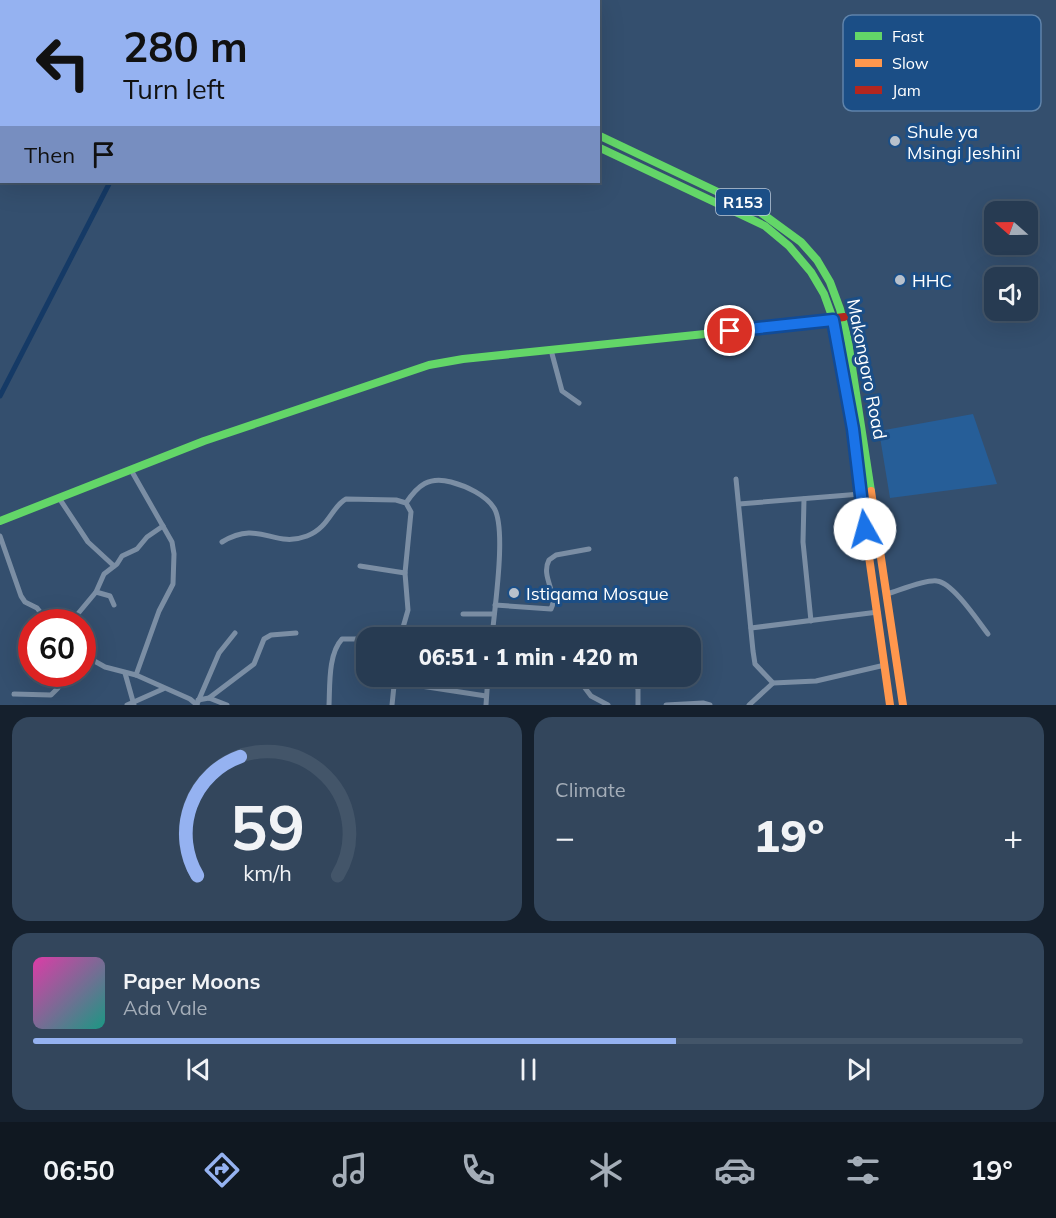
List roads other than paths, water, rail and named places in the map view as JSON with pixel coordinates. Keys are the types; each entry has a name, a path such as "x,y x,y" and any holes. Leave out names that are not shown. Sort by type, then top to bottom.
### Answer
{"main road":[{"name":"Makongoro Road","path":"600,136 753,207 786,228 808,248 829,277 844,317 903,705"},
{"name":"Makongoro Road","path":"600,148 732,208 777,235 815,277 833,320 861,494 890,705"},
{"path":"0,521 204,441 414,369 464,359 844,317"}],"street":[{"path":"551,350 562,391 579,403"},
{"path":"131,470 174,547 173,584 159,611 136,675"},
{"path":"736,479 755,664 773,683"},
{"path":"406,503 418,487 434,480 464,487 489,502 497,514 500,534 493,627"},
{"path":"739,504 861,494"},
{"path":"59,498 88,542 114,566"},
{"path":"222,542 245,532 286,540 307,536 326,525 340,503 346,499 396,500 406,503 411,512 405,573 408,610 403,627"},
{"path":"804,499 803,542 811,621"},
{"path":"82,609 96,592 100,579 122,556 137,549 147,537 163,526"},
{"path":"0,536 22,599 38,609"},
{"path":"495,605 551,609 554,602 546,572 549,560 556,555 589,549"},
{"path":"360,566 405,573"},
{"path":"887,594 932,581 942,583 963,602 988,634"},
{"path":"96,592 110,596 114,605"},
{"path":"751,628 878,612"},
{"path":"463,614 494,614"},
{"path":"197,703 219,653 235,633"},
{"path":"96,662 105,667 136,675 197,703 209,698 254,664 264,639 271,635 296,633"},
{"path":"329,705 331,676 338,644 344,639 356,639"},
{"path":"749,705 773,683 816,681 885,665"},
{"path":"125,673 131,704 163,688"},
{"path":"14,694 51,695 58,687"},
{"path":"392,705 394,687"},
{"path":"438,687 486,696"},
{"path":"486,705 487,687"},
{"path":"584,687 591,696 608,705"},
{"path":"637,687 638,705"},
{"path":"209,698 226,705"},
{"path":"666,705 703,703 710,705"}],"waterway":[{"path":"0,396 109,183"}],"place":[{"name":"Shule ya Msingi Jeshini","path":"895,141"},
{"name":"HHC","path":"900,280"},
{"name":"Istiqama Mosque","path":"514,593"}]}
